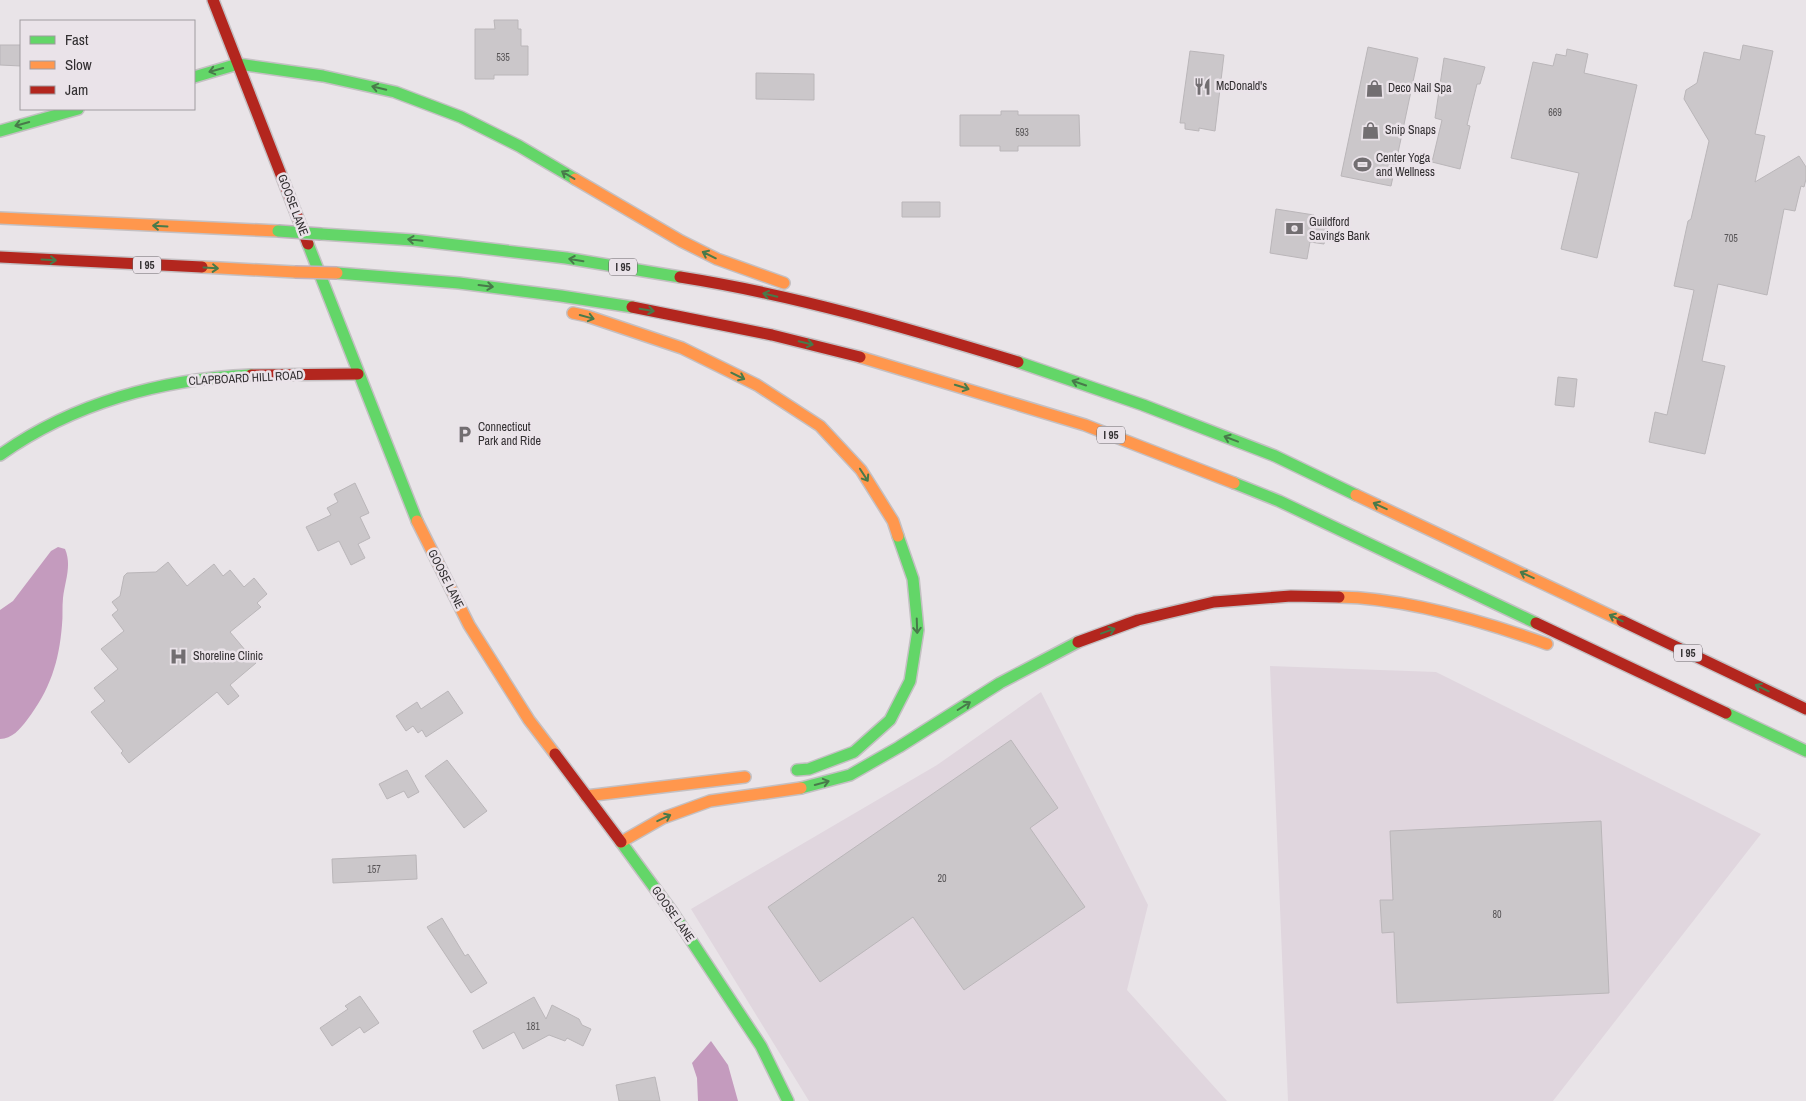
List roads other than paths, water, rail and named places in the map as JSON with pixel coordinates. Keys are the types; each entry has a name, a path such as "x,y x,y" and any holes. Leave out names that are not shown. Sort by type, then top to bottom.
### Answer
{"main road":[{"name":"GOOSE LANE","path":"213,0 414,515 469,625 529,720 673,913 761,1046 788,1101"},
{"path":"195,77 238,64 323,76 395,92 461,118 519,146 681,241 717,259 919,332"},
{"path":"0,130 74,110"},
{"name":"I 95","path":"0,218 278,231 413,240 566,258 708,281 802,302 919,332 1022,363 1143,405 1275,456 1806,709"},
{"name":"I 95","path":"0,257 368,275 459,283 561,296 655,312 772,335 868,359 1084,424 1279,501 1806,750"},
{"path":"368,275 501,300"},
{"path":"559,310 587,316 682,348 757,385 820,426 861,470 893,521 913,579 918,630 910,681 890,720 854,752 809,769 790,771"},
{"name":"CLAPBOARD HILL ROAD","path":"0,455 26,438 77,412 102,402 157,387 192,380 235,376 358,374"},
{"path":"621,842 663,818 710,800 803,788 850,775 899,747 1000,683 1071,645 1138,620 1214,602 1291,596 1354,597 1430,608 1528,637 1555,648"},
{"path":"1591,661 1743,720"},
{"path":"586,796 760,775"}],"place":[{"name":"McDonald's","path":"1202,86"},
{"name":"Deco Nail Spa","path":"1374,88"},
{"name":"Snip Snaps","path":"1371,130"},
{"name":"Center Yoga and Wellness","path":"1362,165"},
{"name":"Guildford Savings Bank","path":"1295,229"},
{"name":"Connecticut Park and Ride","path":"464,434"},
{"name":"Shoreline Clinic","path":"179,656"}]}
